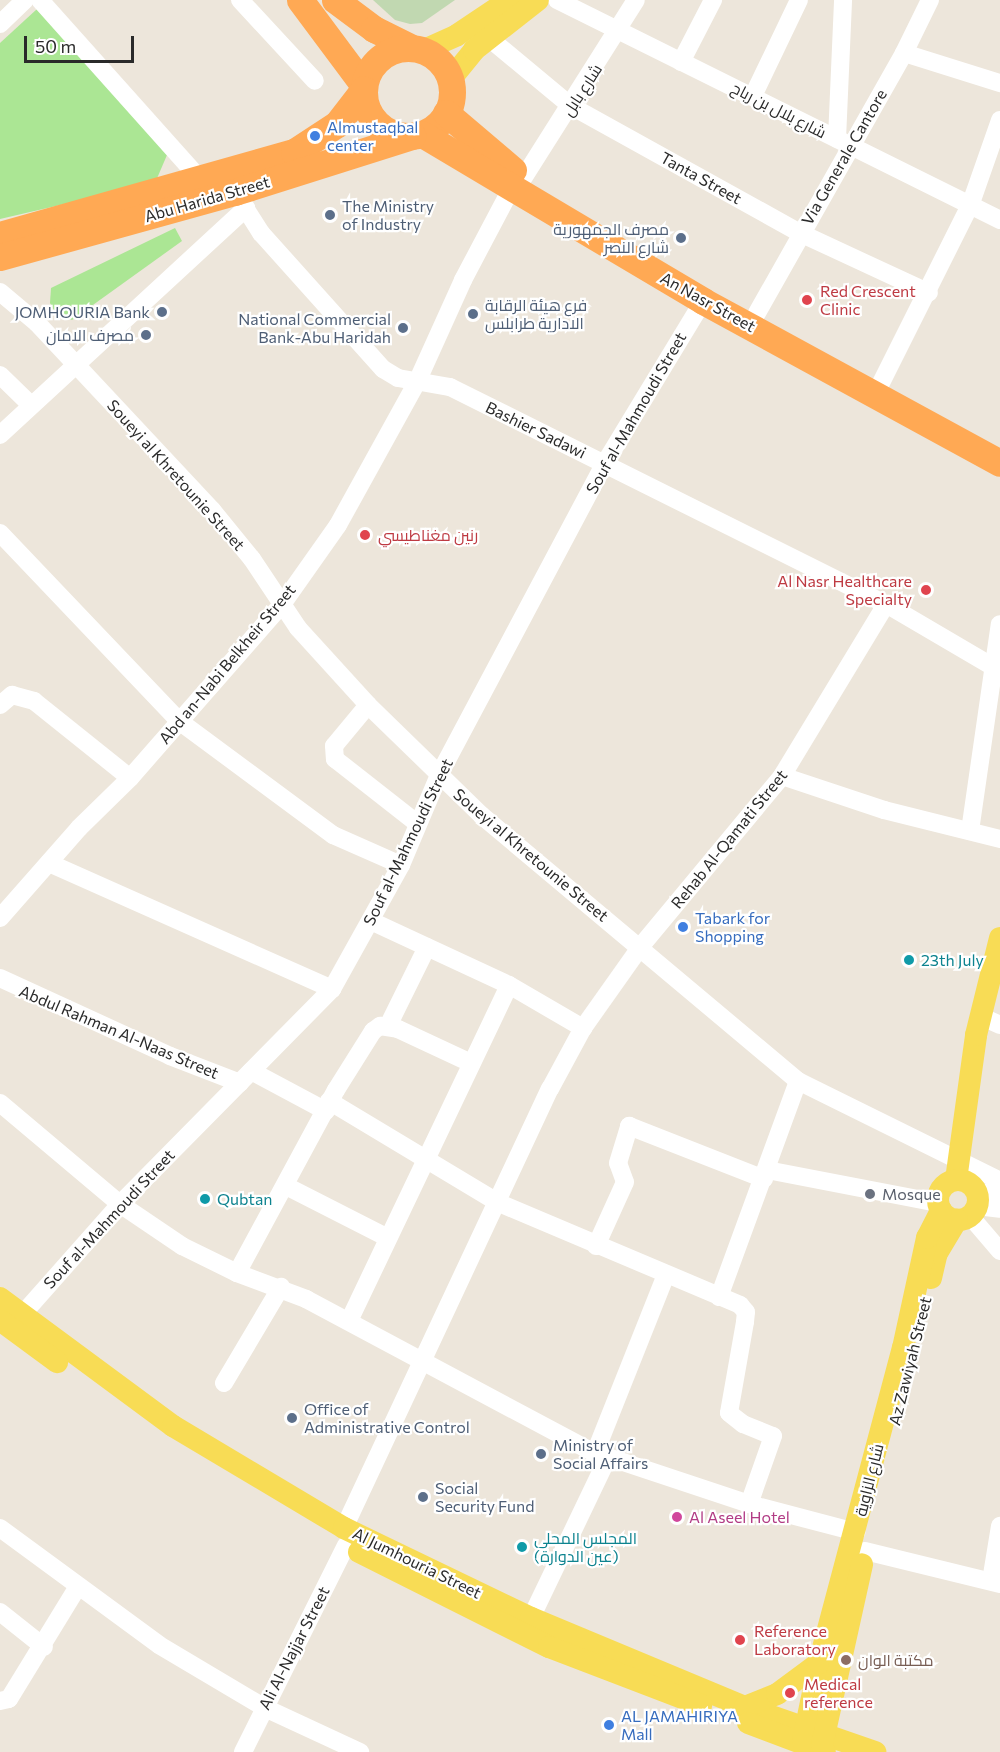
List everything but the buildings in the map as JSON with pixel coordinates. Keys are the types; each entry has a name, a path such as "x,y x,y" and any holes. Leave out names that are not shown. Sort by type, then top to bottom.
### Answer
{"highway":[{"path":"300,0 364,87 373,119 391,132 417,135 446,113 450,80 445,67 417,49 374,28 335,0"},
{"path":"364,87 375,62 397,48 417,49"},
{"name":"Abu Harida Street","path":"0,236 294,152 318,139 337,124 364,87"},
{"name":"An Nasr Street","path":"446,113 518,182 703,301 1000,463"},
{"name":"Abu Harida Street","path":"0,257 240,200 417,135"},
{"name":"An Nasr Street","path":"417,135 518,182 1000,450"}],"main road":[{"path":"417,49 457,35 509,0"},
{"path":"450,80 474,50 538,0"},
{"path":"985,1025 1000,938"},
{"name":"Az Zawiyah Street","path":"815,1744 860,1542 932,1270 956,1193 964,1065 985,1025"},
{"name":"Al Jumhouria Street","path":"0,1298 6,1321 213,1470 345,1536 549,1647 815,1744 875,1752"},
{"name":"Al Jumhouria Street","path":"345,1536 531,1618 745,1707 815,1744"},
{"name":"شارع الزاوية","path":"815,1744 819,1663 860,1542"},
{"path":"745,1707 777,1694 819,1663"}],"street":[{"path":"0,24 25,0"},
{"path":"40,0 200,179"},
{"path":"240,0 315,81"},
{"name":"شارع بلال بن رباح","path":"557,0 844,143 971,203 1000,220"},
{"name":"شارع بابل","path":"518,182 619,32 636,0"},
{"path":"681,62 713,0"},
{"path":"753,96 799,0"},
{"path":"843,0 844,143"},
{"name":"Via Generale Cantore","path":"757,313 800,233 844,143 904,53 930,0"},
{"name":"Tanta Street","path":"489,38 571,106 800,233 929,293"},
{"path":"904,53 1000,83"},
{"path":"881,383 929,293 971,203 1000,120"},
{"name":"Abd an-Nabi Belkheir Street","path":"0,918 130,778 283,603 357,494 417,382 463,280 518,182"},
{"path":"0,435 240,200"},
{"name":"Bashier Sadawi","path":"240,200 261,233 382,369 417,382 450,387 886,604 996,669"},
{"name":"Soueyi al Khretounie Street","path":"0,292 37,323 212,510 283,603 298,628 368,705 439,775 542,868 641,946 695,997 798,1081 956,1193"},
{"name":"Souf al-Mahmoudi Street","path":"6,1321 332,989 401,865 439,775 605,463 703,301"},
{"path":"0,375 31,405"},
{"path":"0,533 179,721 333,835 401,865"},
{"name":"Rehab Al-Qamati Street","path":"499,1203 550,1089 583,1028 641,946 782,776 886,604"},
{"path":"970,831 996,669 1000,624"},
{"path":"0,705 12,695 34,701 130,778"},
{"path":"368,705 334,746 335,759 418,824"},
{"path":"782,776 884,810 1000,839"},
{"path":"49,863 332,989"},
{"path":"371,921 509,985 583,1028"},
{"path":"388,1026 427,947"},
{"name":"Abdul Rahman Al-Naas Street","path":"0,978 170,1056 245,1077 328,1106 426,1157 499,1203 740,1305 746,1312 729,1413 743,1424 773,1436 749,1504"},
{"path":"350,1321 509,985"},
{"path":"237,1273 365,1038 381,1026 388,1026 471,1063"},
{"path":"719,1297 766,1174 798,1081"},
{"path":"0,1103 120,1204 182,1246 237,1273 280,1287 350,1321 423,1364 602,1455 860,1542 995,1583 1000,1526"},
{"path":"596,1246 625,1182 618,1163 629,1126 634,1125 766,1174 956,1193 1000,1192"},
{"path":"956,1193 1000,1181"},
{"path":"286,1186 388,1238"},
{"path":"956,1193 1000,1209"},
{"path":"956,1193 1000,1251"},
{"name":"Ali Al-Najjar Street","path":"243,1752 499,1203"},
{"path":"531,1618 602,1455 666,1275"},
{"path":"224,1383 280,1287"},
{"path":"0,1528 76,1588 159,1645 330,1746 360,1752"},
{"path":"0,1701 9,1699 44,1647 76,1588"},
{"path":"0,1612 44,1647"}],"green space":[{"path":"373,0 455,0 422,23 410,24 395,20"},
{"path":"37,9 170,148 155,183 0,219 0,43"},
{"path":"175,228 182,241 72,320 55,312 50,303 51,288"}],"place":[{"name":"Almustaqbal center","path":"315,136"},
{"name":"The Ministry of Industry","path":"330,215"},
{"name":"مصرف الجمهورية شارع النصر","path":"681,238"},
{"name":"Red Crescent Clinic","path":"807,300"},
{"name":"JOMHOURIA Bank","path":"162,312"},
{"name":"فرع هيئة الرقابة الادارية طرابلس","path":"473,314"},
{"name":"National Commercial Bank-Abu Haridah","path":"403,328"},
{"name":"مصرف الامان","path":"146,335"},
{"name":"رنين مغناطيسي","path":"365,535"},
{"name":"Al Nasr Healthcare Specialty","path":"926,590"},
{"name":"Tabark for Shopping","path":"683,927"},
{"name":"23th July","path":"909,960"},
{"name":"Mosque","path":"870,1194"},
{"name":"Qubtan","path":"205,1199"},
{"name":"Office of Administrative Control","path":"292,1418"},
{"name":"Ministry of Social Affairs","path":"541,1454"},
{"name":"Social Security Fund","path":"423,1497"},
{"name":"Al Aseel Hotel","path":"677,1517"},
{"name":"المجلس المحلي (عين الدوارة)","path":"522,1547"},
{"name":"Reference Laboratory","path":"740,1640"},
{"name":"مكتبة الوان","path":"846,1660"},
{"name":"Medical reference","path":"790,1693"},
{"name":"AL JAMAHIRIYA Mall","path":"609,1725"}]}
